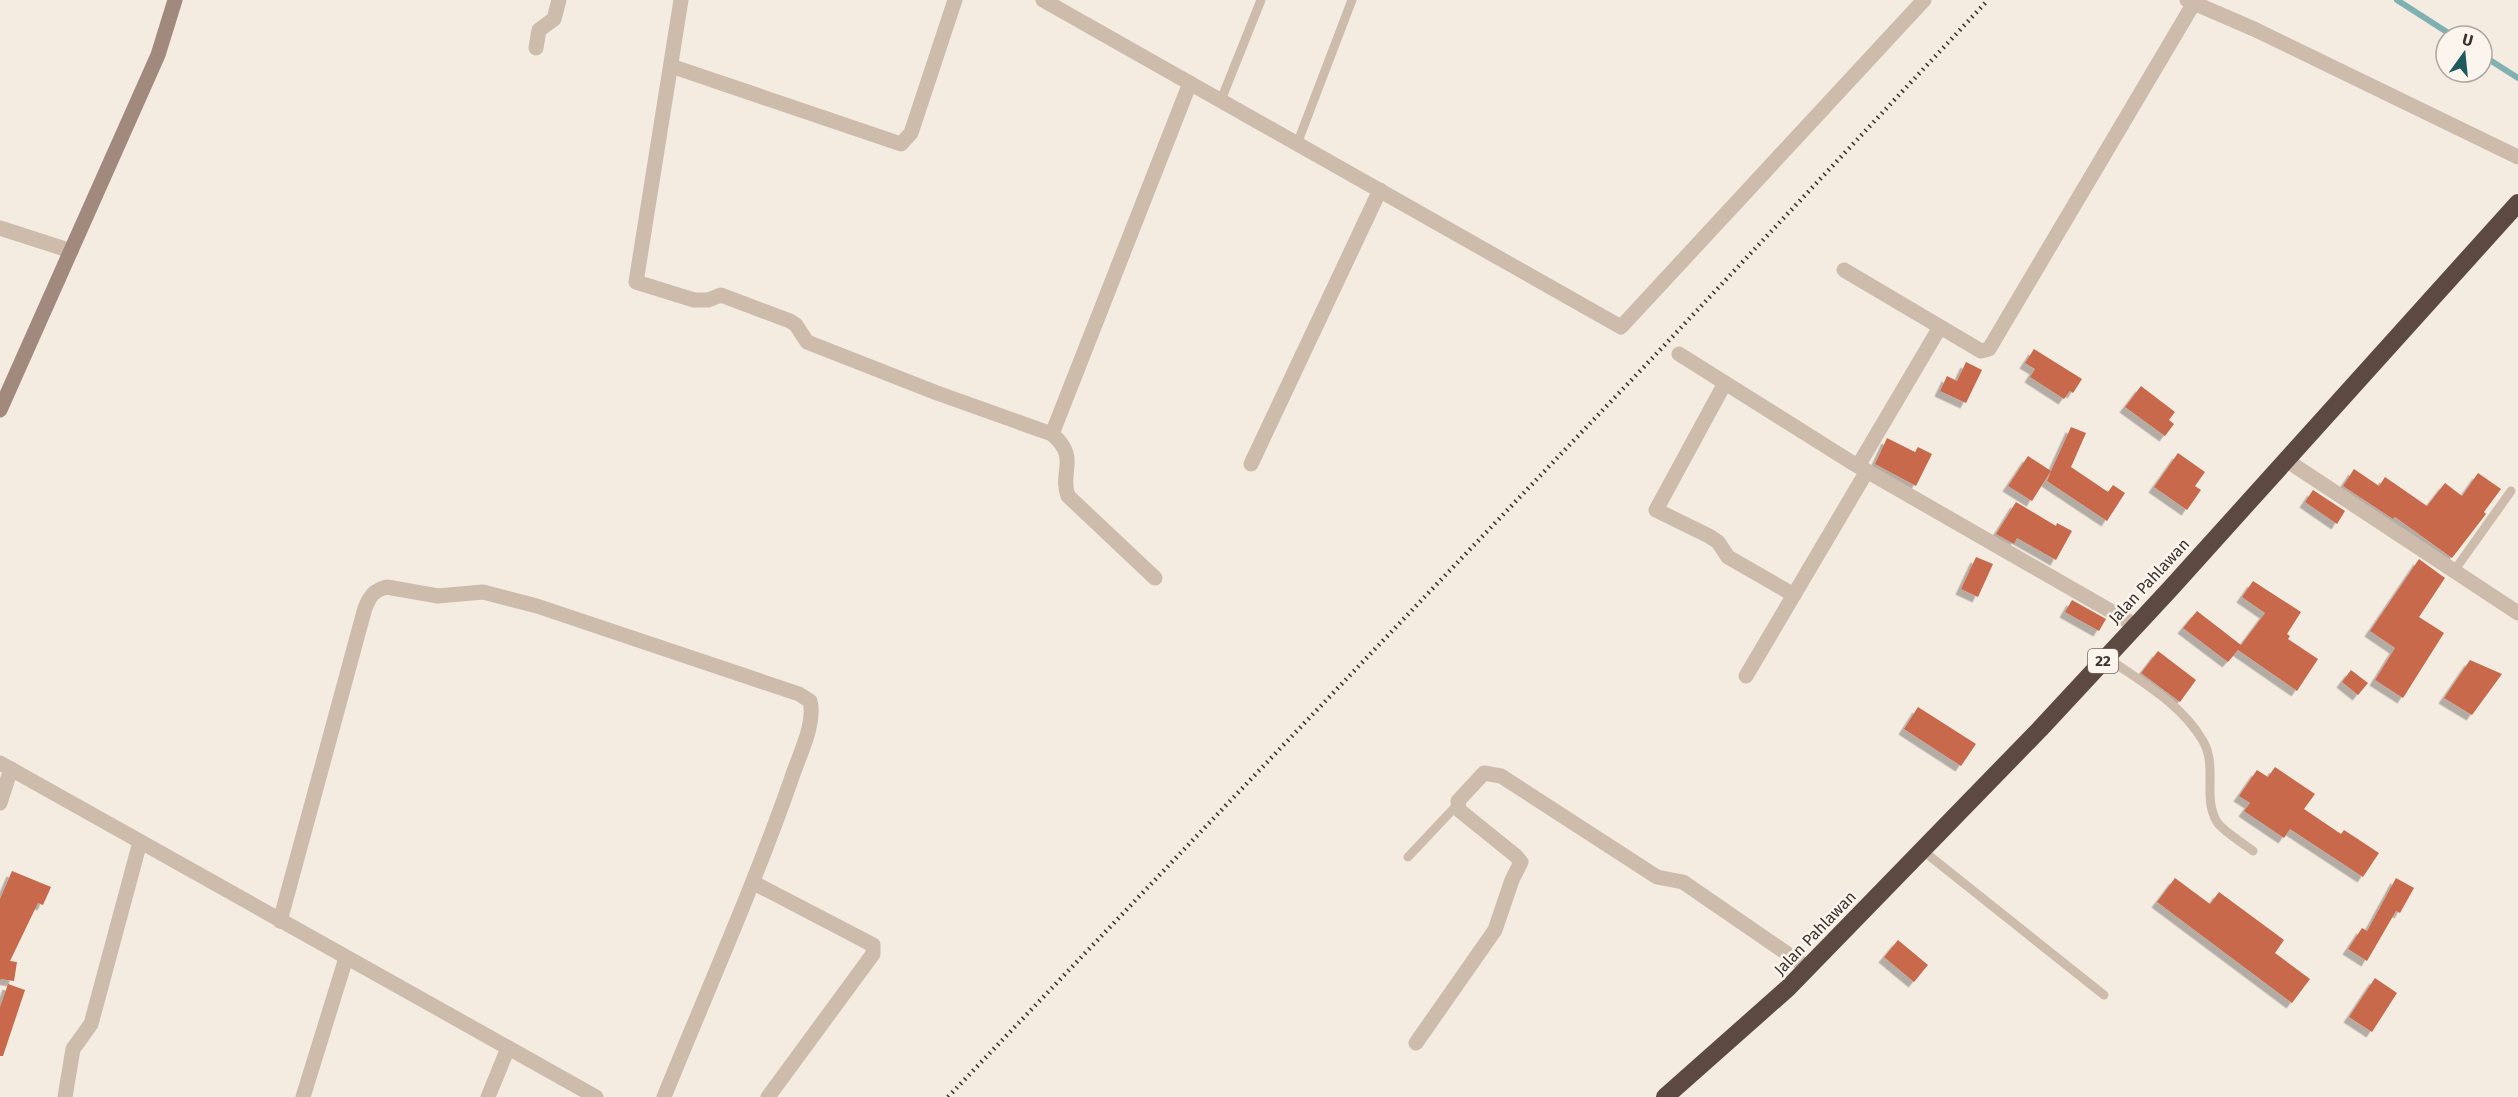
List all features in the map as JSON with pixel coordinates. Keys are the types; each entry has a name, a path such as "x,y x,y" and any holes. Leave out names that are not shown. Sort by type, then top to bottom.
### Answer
{"highway":[{"name":"Jalan Pahlawan","path":"1670,1095 1808,968 2106,657 2518,203"}],"street":[{"path":"0,410 158,55 175,0"},
{"path":"536,48 539,30 554,19 559,0"},
{"path":"681,0 636,282 694,300 708,300 721,296 796,325 807,342 937,393 1052,434 1064,448 1068,461 1066,487 1068,496 1155,578"},
{"path":"671,66 901,144 911,133 955,0"},
{"path":"1043,0 1621,327 1924,0"},
{"path":"1844,270 1981,351 1989,349 2191,2 2254,29 2518,157"},
{"path":"1052,434 1190,83"},
{"path":"1251,464 1380,190"},
{"path":"0,228 71,251"},
{"path":"1746,676 1794,595 1940,327"},
{"path":"1678,354 1863,469 2135,625"},
{"path":"1725,383 1656,510 1709,536 1718,542 1728,557 1794,595"},
{"path":"2286,460 2518,613"},
{"path":"280,921 365,608 372,594 387,587 438,596 483,592 515,600 807,698 812,707 806,735 754,883 664,1097"},
{"path":"0,803 5,766 596,1097"},
{"path":"1416,1043 1495,930 1512,880 1521,862 1466,817 1457,805 1484,773 1501,776 1657,877 1683,882 1808,968"},
{"path":"65,1097 71,1058 74,1049 91,1024 140,842"},
{"path":"754,883 873,945 874,949 866,964 768,1097"},
{"path":"303,1097 346,958"},
{"path":"488,1097 508,1048"}],"lane":[{"path":"1221,100 1261,0"},
{"path":"1297,144 1352,0"},
{"path":"2454,571 2511,490"},
{"path":"2106,657 2175,705 2203,742 2212,764 2210,798 2218,823 2253,851"},
{"path":"1408,857 1457,805"},
{"path":"1922,850 2104,995"}],"building":[{"path":"2034,349 2082,379 2073,393 2070,391 2064,399 2030,377 2035,369 2025,363"},
{"path":"1966,362 1982,370 1966,403 1940,391 1947,376 1957,381"},
{"path":"2141,386 2175,412 2169,420 2174,424 2165,436 2125,407"},
{"path":"2071,427 2086,433 2071,467 2108,492 2113,485 2125,493 2107,521 2047,481"},
{"path":"1887,438 1915,452 1918,447 1932,454 1916,486 1875,464"},
{"path":"2178,453 2205,472 2195,486 2201,490 2187,510 2154,487"},
{"path":"2028,456 2051,471 2032,501 2008,486"},
{"path":"2354,469 2379,486 2385,477 2427,506 2445,483 2462,496 2478,473 2501,489 2484,512 2486,514 2452,558 2395,517 2393,519 2343,486"},
{"path":"2313,490 2345,511 2337,524 2305,502"},
{"path":"2016,502 2056,526 2057,523 2072,531 2056,560 2017,538 2014,544 1996,534"},
{"path":"1976,557 1993,564 1978,597 1961,589"},
{"path":"2419,559 2445,578 2419,617 2444,633 2403,698 2375,680 2395,648 2370,631"},
{"path":"2253,581 2301,612 2287,634 2290,636 2288,639 2318,659 2297,691 2238,650 2228,662 2183,628 2197,611 2241,645 2265,613 2242,597"},
{"path":"2072,600 2106,619 2099,631 2065,612"},
{"path":"2158,651 2196,680 2180,702 2141,673"},
{"path":"2470,660 2502,674 2472,715 2444,698"},
{"path":"2351,670 2368,683 2358,695 2342,682"},
{"path":"1918,707 1976,744 1961,766 1904,729"},
{"path":"2275,767 2315,794 2304,809 2341,834 2344,830 2379,853 2363,877 2290,829 2284,838 2244,811 2250,803 2239,796 2257,770 2268,777"},
{"path":"12,871 51,887 43,905 38,903 10,961 17,962 14,981 1,979 0,981 0,899"},
{"path":"2175,878 2210,904 2219,892 2284,940 2275,953 2310,979 2292,1003 2157,902"},
{"path":"2396,878 2414,888 2400,913 2396,911 2367,961 2348,949 2362,928 2367,931"},
{"path":"1898,940 1928,965 1914,982 1884,957"},
{"path":"2375,978 2397,993 2372,1032 2349,1017"},
{"path":"8,984 25,990 3,1056 0,1056 0,1007"}],"waterway":[{"path":"2397,0 2434,24"},
{"path":"2494,63 2518,78"}],"railway":[{"path":"948,1097 1660,350 1988,0"}]}
